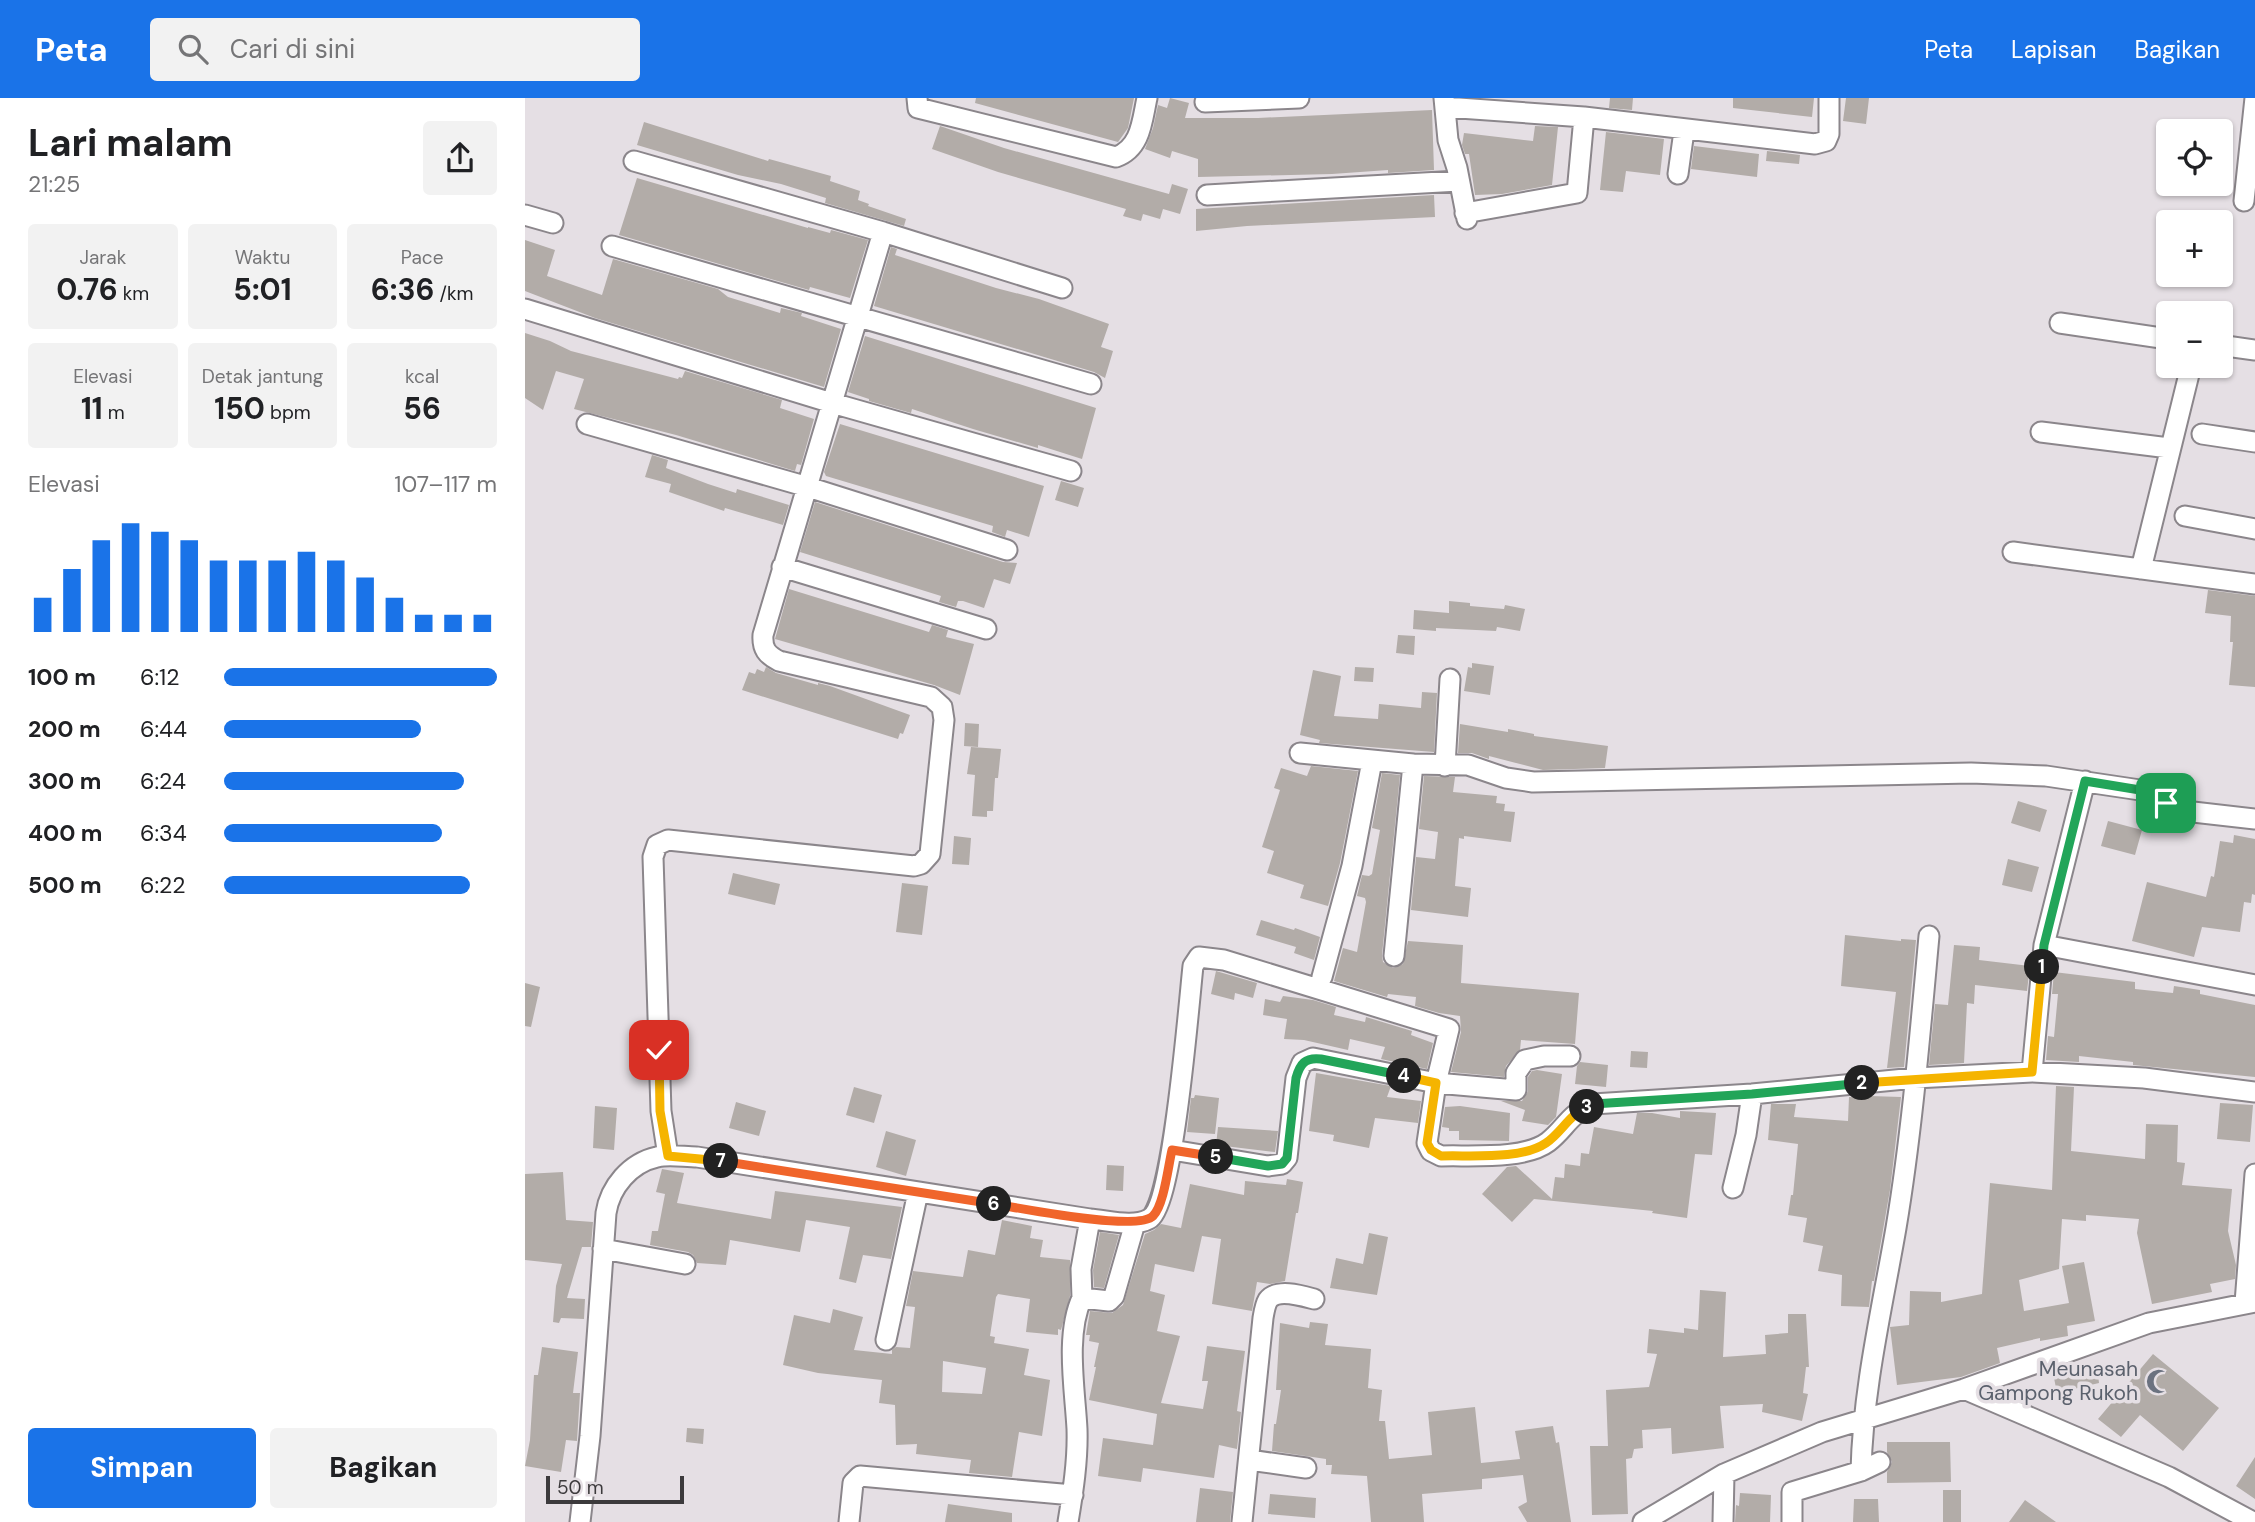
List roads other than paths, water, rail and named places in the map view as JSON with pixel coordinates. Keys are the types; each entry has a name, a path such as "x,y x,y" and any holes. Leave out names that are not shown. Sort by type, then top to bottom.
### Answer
{"street":[{"path":"917,98 918,108 1116,157 1127,153 1134,144 1147,98"},
{"path":"1205,102 1299,98"},
{"path":"1584,117 1577,192 1466,216 1448,140 1445,103 1584,117 1684,131 1815,144 1827,149 1829,98"},
{"path":"2244,201 2255,100"},
{"path":"1678,174 1684,131"},
{"path":"634,161 883,232 1062,288"},
{"path":"1207,195 1459,181"},
{"path":"525,215 553,223"},
{"path":"668,1156 660,1111 653,857 657,845 668,840 914,866 921,864 930,854 944,720 942,707 931,697 779,661 771,657 763,644 763,635 782,567 883,232"},
{"path":"613,246 1091,384"},
{"path":"525,309 832,403 1071,471"},
{"path":"2060,323 2156,336"},
{"path":"2233,347 2255,349"},
{"path":"2141,569 2187,378"},
{"path":"587,424 808,487 1007,550"},
{"path":"2041,432 2169,448"},
{"path":"2202,434 2255,442"},
{"path":"2185,516 2255,529"},
{"path":"2013,552 2255,584"},
{"path":"782,567 985,629"},
{"path":"1445,766 1450,679"},
{"path":"1300,754 1413,764 1468,765 1506,778 1532,782 1971,773 2046,776 2140,790 2177,808 2193,812 2255,819"},
{"path":"1322,977 1352,866 1372,761"},
{"path":"1394,956 1413,764"},
{"path":"2032,1072 2044,945 2085,781"},
{"path":"1861,1471 1863,1421 1896,1228 1929,936"},
{"path":"2044,945 2255,985"},
{"path":"580,1522 590,1436 607,1204 621,1179 642,1163 668,1156 697,1157 1090,1219 1135,1223 1149,1219 1158,1209 1172,1150 1193,966 1199,957 1224,960 1449,1029 1436,1083 1427,1143 1431,1150 1441,1156 1518,1153 1538,1147 1548,1142 1578,1111 1593,1104 1752,1094 1915,1078 2032,1072 2144,1078 2255,1092"},
{"path":"1172,1150 1268,1166 1282,1164 1287,1158 1296,1078 1302,1063 1313,1058 1436,1083 1516,1090 1516,1073 1525,1060 1544,1056 1570,1056"},
{"path":"1733,1188 1746,1135 1752,1094"},
{"path":"1643,1522 1724,1474 1822,1432 1964,1390 2149,1322 2250,1302 2255,1174"},
{"path":"886,1340 918,1192"},
{"path":"1068,1522 1073,1495 1077,1431 1074,1346 1077,1308 1082,1298 1081,1269 1090,1219"},
{"path":"1082,1298 1109,1301 1114,1296 1135,1223"},
{"path":"603,1249 685,1264"},
{"path":"1242,1522 1267,1301 1282,1294 1314,1299"},
{"path":"1964,1390 2169,1477 2253,1522"},
{"path":"1249,1460 1306,1468"},
{"path":"1792,1522 1792,1492 1861,1471 1880,1462"},
{"path":"1723,1522 1724,1474"},
{"path":"849,1522 853,1483 860,1476 1073,1495"}],"place":[{"name":"Meunasah Gampong Rukoh","path":"2158,1381"}]}
